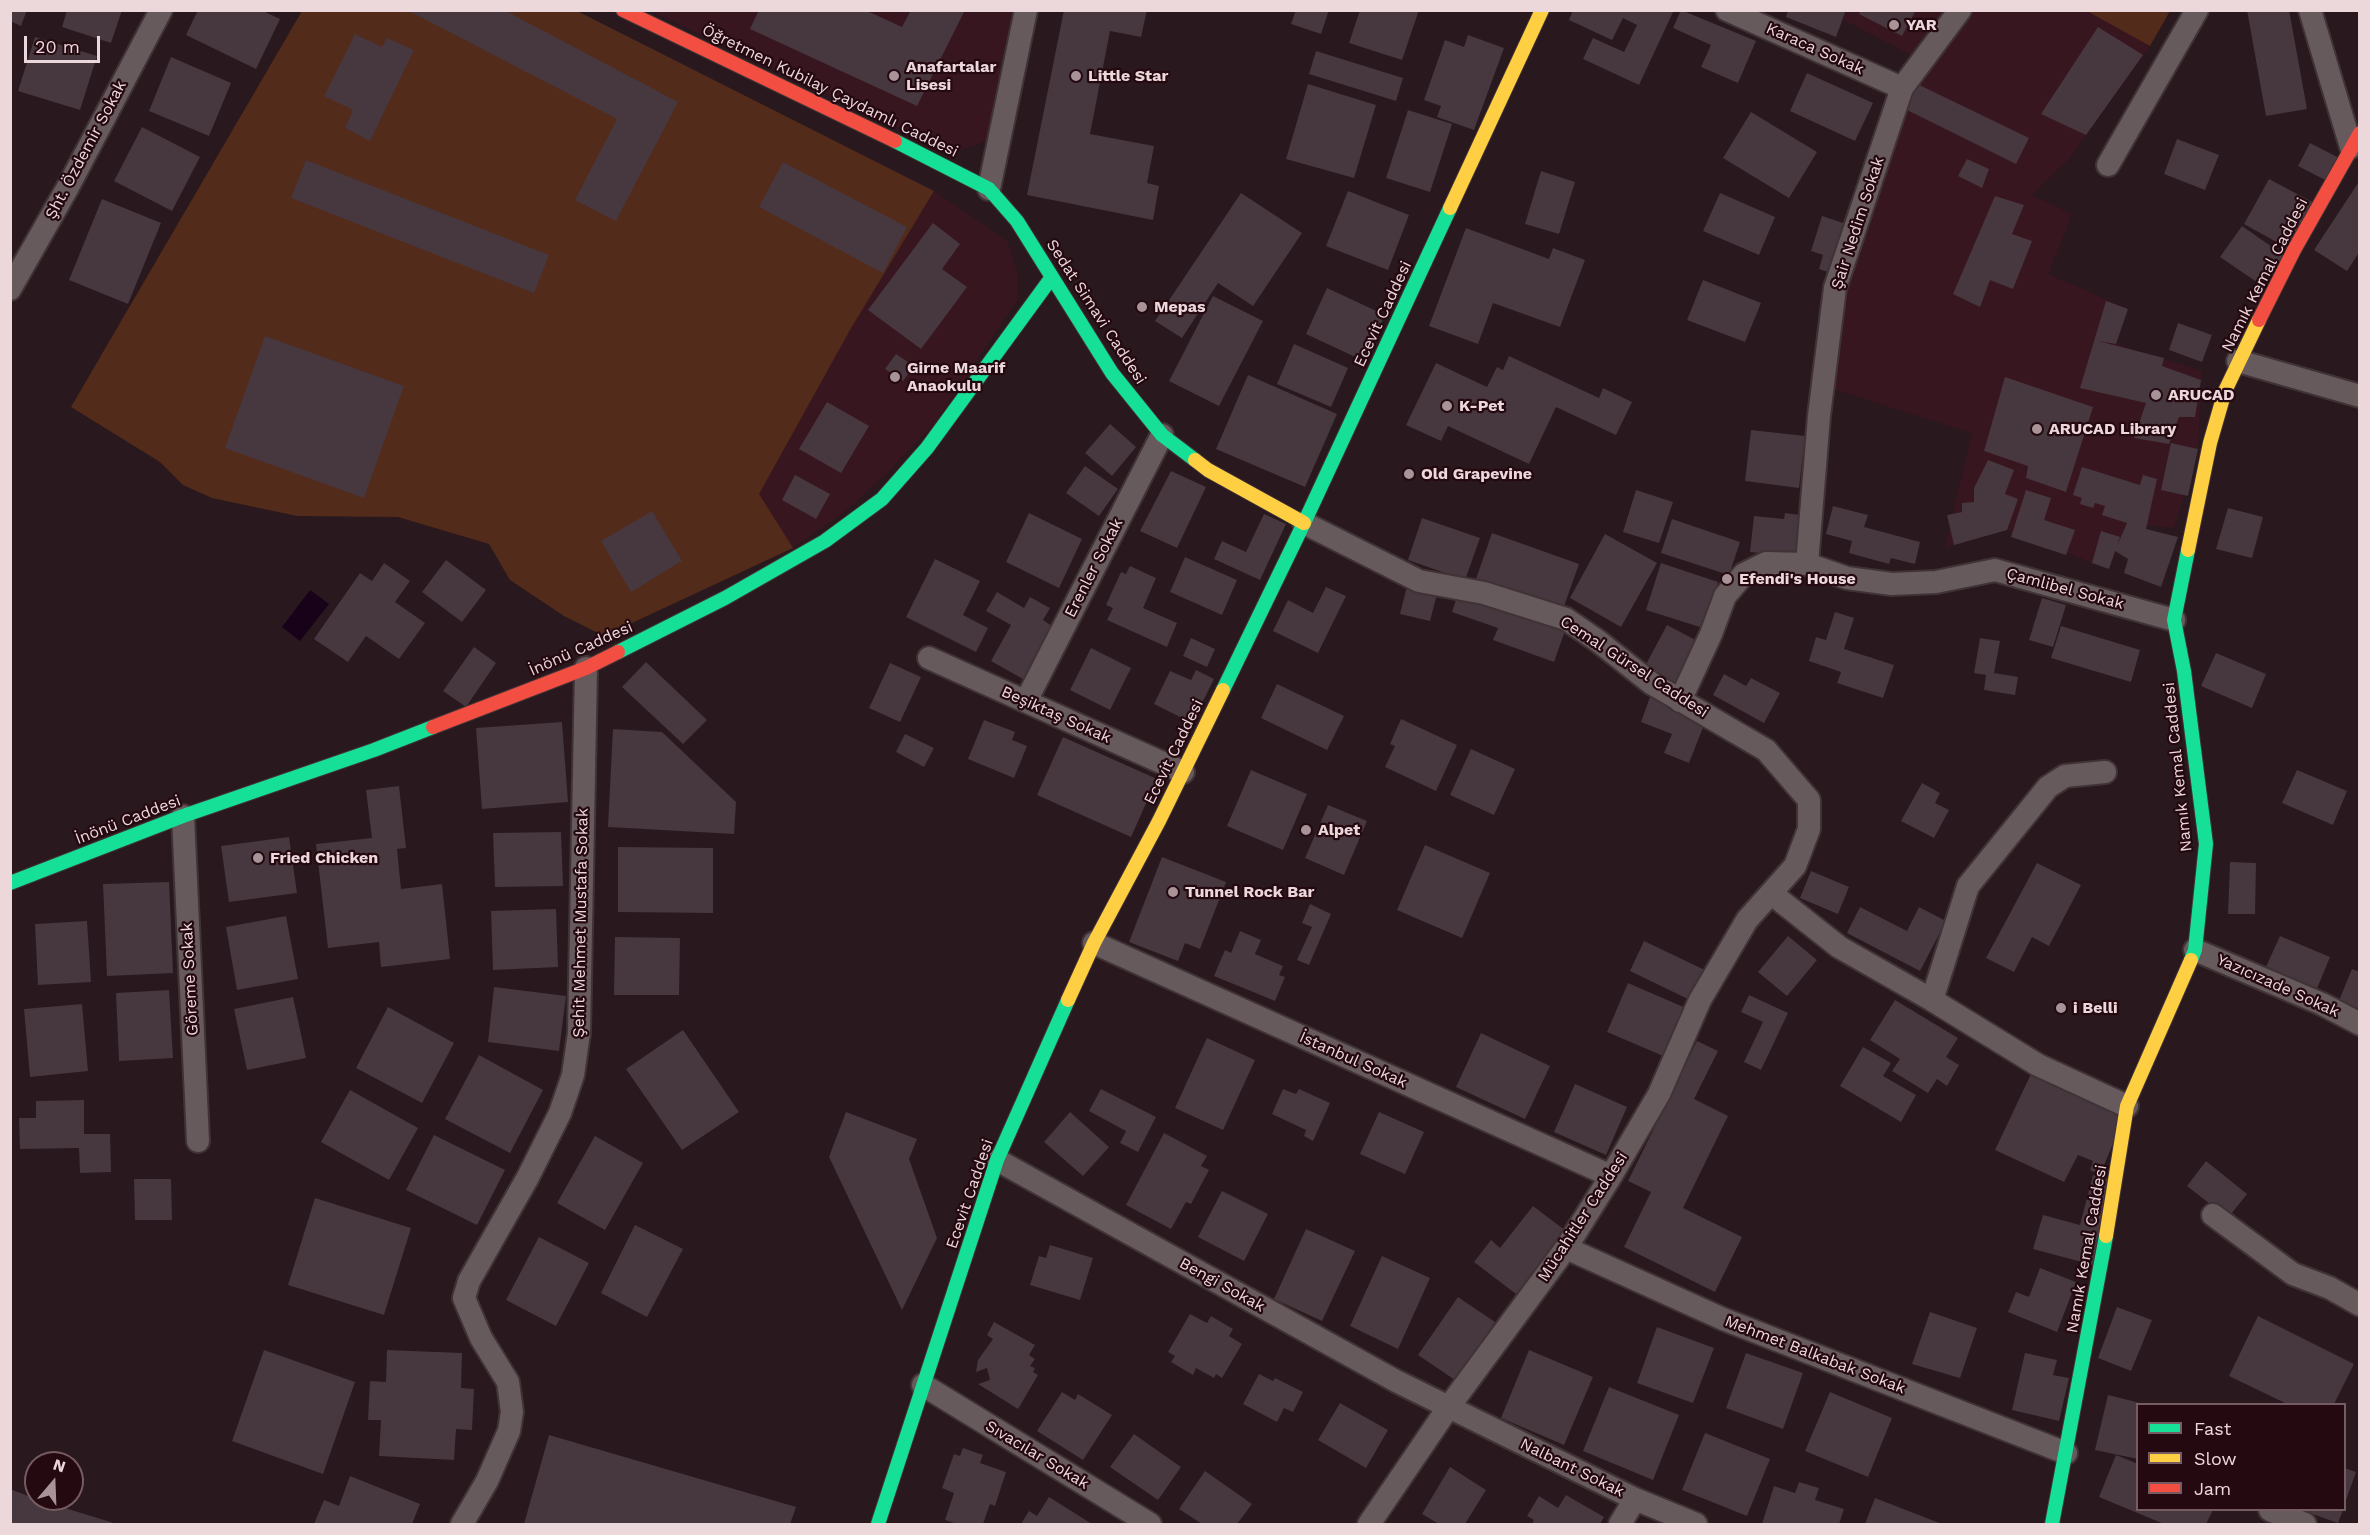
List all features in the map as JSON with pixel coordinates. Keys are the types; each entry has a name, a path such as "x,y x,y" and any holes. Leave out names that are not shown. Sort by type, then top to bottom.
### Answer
{"street":[{"name":"Şht. Özdemir Sokak","path":"10,289 68,187 161,10"},
{"name":"Öğretmen Kubilay Çaydamlı Caddesi","path":"623,10 944,164 989,189"},
{"path":"989,189 1026,10"},
{"name":"Ecevit Caddesi","path":"878,1524 997,1160 1094,943 1183,772 1304,523 1542,10"},
{"name":"Karaca Sokak","path":"1727,10 1902,88"},
{"name":"Şair Nedim Sokak","path":"1807,564 1819,416 1835,288 1902,88 1960,10"},
{"path":"2108,165 2197,10"},
{"path":"2310,10 2355,140"},
{"name":"Namık Kemal Caddesi","path":"2052,1524 2119,1165 2127,1106 2195,950 2206,844 2184,671 2174,620 2210,443 2225,390 2238,361 2294,250 2355,140"},
{"name":"Sedat Simavi Caddesi","path":"989,189 1017,221 1112,373 1162,435 1208,470 1304,523"},
{"name":"İnönü Caddesi","path":"10,883 183,816 374,750 586,668 725,598 825,541 882,499 927,448 1052,278"},
{"path":"2238,361 2360,396"},
{"name":"Erenler Sokak","path":"1026,701 1162,435"},
{"name":"Cemal Gürsel Caddesi","path":"1304,523 1419,581 1484,593 1566,619 1651,683 1766,750 1809,800 1809,829 1795,866 1772,894"},
{"name":"Çamlibel Sokak","path":"1680,701 1712,634 1725,596 1744,574 1766,563 1807,564 1847,578 1892,584 1936,582 1995,570 2174,620"},
{"name":"Beşiktaş Sokak","path":"929,658 1183,772"},
{"name":"Şehit Mehmet Mustafa Sokak","path":"462,1524 487,1481 509,1431 512,1412 508,1382 480,1338 464,1298 470,1281 528,1177 560,1113 573,1076 579,1033 586,668"},
{"path":"1932,1000 1968,886 2048,787 2065,776 2105,772"},
{"name":"Göreme Sokak","path":"183,816 198,1141"},
{"path":"1772,894 1839,947 1932,1000 2038,1065 2127,1106"},
{"name":"Mücahitler Caddesi","path":"1369,1524 1448,1408 1566,1248 1659,1094 1700,1000 1748,920 1772,894"},
{"name":"İstanbul Sokak","path":"1094,943 1611,1176"},
{"name":"Yazıcızade Sokak","path":"2195,950 2322,1004 2360,1024"},
{"name":"Bengi Sokak","path":"997,1160 1448,1408"},
{"path":"2213,1215 2293,1274 2330,1288 2360,1305"},
{"name":"Mehmet Balkabak Sokak","path":"1566,1248 1723,1319 2066,1453"},
{"name":"Sıvacılar Sokak","path":"923,1385 1150,1524"},
{"name":"Nalbant Sokak","path":"1448,1408 1635,1499 1696,1524"},
{"path":"1620,1524 1635,1499"},
{"path":"2275,1511 2305,1524"}],"shaded area":[{"path":"302,11 577,11 934,191 850,330 759,494 793,548 604,636 564,616 510,580 489,544 398,517 297,516 212,498 183,485 160,462 71,407"},
{"name":"Anafartalar Lisesi","path":"650,11 1012,11 986,141 952,153"},
{"path":"1846,11 2170,11 2150,46 2068,160 2032,195 2072,214 2048,274 2128,309 2116,344 2202,371 2198,449 2174,528 2127,523 2109,569 2007,530 1945,548 1972,433 1830,388 1835,288 1902,88 1931,65 1843,20"},
{"path":"2087,11 2170,11 2150,46"},
{"name":"Girne Maarif Anaokulu","path":"934,191 1007,241 1017,272 1017,300 935,423 887,473 842,514 793,548 758,494 850,330"},
{"path":"310,590 329,604 300,641 282,627"}],"building":[{"path":"10,10 27,10 21,26 10,21"},
{"path":"67,10 122,10 111,43 62,27"},
{"path":"198,10 261,10 280,19 256,69 186,35"},
{"path":"407,10 504,10 678,102 616,221 575,200 617,119"},
{"path":"759,10 865,10 902,27 911,10 965,10 917,106 750,29"},
{"path":"1064,10 1147,10 1141,37 1110,31 1090,134 1154,146 1147,183 1159,186 1153,220 1027,195"},
{"path":"1296,10 1329,10 1321,34 1291,24"},
{"path":"1360,10 1419,10 1402,60 1349,43"},
{"path":"1573,10 1674,10 1639,85 1583,59 1593,38 1624,52 1637,25 1623,18 1612,40 1569,20"},
{"path":"1681,10 1756,41 1738,83 1701,67 1711,45 1673,28"},
{"path":"1788,10 1846,10 1836,37 1786,17"},
{"name":"YAR","path":"1860,10 1916,10 1902,36 1859,14"},
{"path":"2247,10 2289,10 2307,109 2266,116"},
{"path":"2098,27 2143,55 2086,135 2041,114"},
{"path":"355,34 382,47 387,38 414,50 370,141 345,128 353,110 324,96"},
{"path":"1468,35 1504,48 1474,130 1437,117 1441,106 1424,100 1445,40 1464,47"},
{"path":"35,37 97,56 80,110 18,91"},
{"path":"1316,51 1403,78 1396,101 1309,74"},
{"path":"171,57 231,83 209,136 149,111"},
{"path":"1807,73 1873,103 1855,141 1790,111"},
{"path":"1909,80 2029,138 2016,164 1897,105"},
{"path":"1308,84 1376,105 1354,178 1286,159"},
{"path":"1408,110 1452,124 1430,192 1386,178"},
{"path":"1751,112 1817,152 1789,198 1723,158"},
{"path":"142,127 200,157 172,211 114,181"},
{"path":"2177,139 2219,155 2205,190 2164,174"},
{"path":"2310,143 2341,159 2329,182 2298,166"},
{"path":"1967,159 1989,169 1982,188 1958,176"},
{"path":"306,160 549,255 534,293 291,198"},
{"path":"783,162 907,227 883,273 759,207"},
{"path":"1541,171 1575,182 1559,234 1525,224"},
{"path":"2269,179 2316,204 2291,250 2244,224"},
{"path":"2360,180 2360,251 2347,271 2314,250"},
{"path":"1348,191 1409,215 1388,270 1326,246"},
{"path":"1241,193 1302,233 1253,306 1218,283 1182,338 1155,321"},
{"path":"1720,193 1775,217 1759,255 1703,231"},
{"path":"1995,196 2024,205 2012,234 2032,241 2013,289 1990,280 1980,307 1953,294"},
{"path":"102,199 161,223 128,304 69,280"},
{"path":"1850,202 1862,206 1839,276 1819,269 1823,255 1811,251 1822,216 1843,223"},
{"path":"933,223 960,244 942,269 967,287 921,349 868,310"},
{"path":"2242,226 2285,256 2264,287 2220,257"},
{"path":"1466,228 1549,259 1553,248 1585,260 1560,327 1493,303 1478,344 1429,326"},
{"path":"1703,280 1761,303 1745,342 1687,320"},
{"path":"1327,288 1385,315 1364,361 1306,334"},
{"path":"1213,296 1263,321 1219,406 1169,381"},
{"name":"ARUCAD","path":"2106,301 2128,309 2116,344 2098,341 2164,358 2162,366 2201,380 2195,417 2179,417 2169,444 2134,438 2146,403 2080,388"},
{"path":"2178,323 2212,335 2202,362 2169,350"},
{"path":"265,336 404,386 364,498 225,448"},
{"path":"1294,344 1348,368 1331,407 1277,384"},
{"path":"896,354 914,366 903,381 885,369"},
{"path":"1509,356 1599,398 1603,388 1632,402 1616,435 1556,407 1529,464 1448,426 1441,441 1406,425 1436,363 1487,387 1497,367 1503,370"},
{"path":"1248,375 1337,414 1305,487 1216,449"},
{"path":"2005,377 2093,407 2066,492 2026,478 2028,466 1984,451"},
{"path":"827,402 869,426 841,473 799,449"},
{"path":"1110,424 1136,447 1112,476 1085,453"},
{"path":"1751,430 1805,436 1799,488 1745,481"},
{"path":"2171,443 2198,449 2188,496 2161,490"},
{"path":"1988,460 2014,470 2005,494 2018,499 2007,530 1954,545 1947,515 1962,512 1962,503 1974,502 1974,488"},
{"path":"1085,466 1118,489 1099,516 1066,493"},
{"path":"2082,467 2140,485 2143,475 2157,479 2146,529 2178,537 2161,587 2124,573 2128,559 2115,551 2109,569 2092,563 2101,531 2120,537 2117,546 2127,523 2102,515 2105,506 2095,503 2093,508 2080,504 2082,498 2073,495"},
{"path":"1171,471 1206,487 1177,548 1140,531"},
{"path":"795,475 830,494 816,519 782,500"},
{"path":"1636,490 1673,502 1659,543 1623,532"},
{"path":"2026,490 2051,498 2044,520 2075,530 2066,555 2011,537"},
{"path":"1833,506 1868,515 1864,527 1920,542 1915,564 1891,558 1889,564 1849,553 1852,541 1826,534"},
{"path":"2228,508 2263,517 2252,558 2216,549"},
{"path":"652,511 682,561 631,592 601,541"},
{"path":"1029,513 1082,539 1059,588 1006,562"},
{"path":"1785,513 1800,515 1795,557 1750,552 1754,516 1784,519"},
{"path":"1264,514 1286,524 1260,580 1214,559 1222,541 1246,552"},
{"path":"1422,518 1480,538 1465,580 1408,560"},
{"path":"1672,519 1740,542 1729,575 1661,553"},
{"path":"1492,533 1579,564 1563,609 1476,579"},
{"path":"1605,534 1657,563 1621,627 1570,598"},
{"path":"1185,557 1237,580 1222,615 1170,592"},
{"path":"935,559 980,581 963,615 988,628 976,652 906,617"},
{"path":"446,560 486,590 462,622 422,592"},
{"path":"384,563 410,581 395,602 425,623 399,659 366,636 348,662 314,639 360,573 372,581"},
{"path":"1661,563 1718,582 1703,628 1646,610"},
{"path":"1130,566 1156,578 1143,608 1177,623 1167,647 1107,620 1113,608 1106,605 1121,572 1126,574"},
{"path":"1407,586 1437,594 1430,621 1400,614"},
{"path":"1326,587 1346,596 1318,653 1273,631 1288,600 1313,613"},
{"path":"997,592 1024,608 1030,597 1050,608 1043,620 1052,626 1023,679 991,661 1011,625 986,611"},
{"path":"1458,594 1566,628 1554,662 1493,640 1498,628 1452,612"},
{"path":"2042,598 2066,605 2053,647 2029,640"},
{"path":"1835,612 1854,618 1844,649 1894,665 1883,698 1837,683 1841,672 1809,661 1816,637 1826,640"},
{"path":"1667,625 1703,644 1679,689 1643,670"},
{"path":"2061,626 2140,650 2131,682 2051,658"},
{"path":"1191,638 1215,649 1207,667 1183,656"},
{"path":"1980,638 2000,641 1994,673 2018,677 2015,695 1984,690 1986,675 1974,673"},
{"path":"474,647 496,663 466,707 443,691"},
{"path":"1091,648 1131,668 1110,710 1070,690"},
{"path":"2216,653 2266,674 2252,708 2201,686"},
{"path":"646,662 707,720 683,744 622,687"},
{"path":"890,663 921,677 900,722 869,708"},
{"path":"1196,670 1214,679 1192,723 1154,704 1170,671 1191,680"},
{"path":"1724,674 1746,686 1751,678 1780,693 1764,723 1713,695"},
{"path":"1277,684 1344,716 1327,750 1261,718"},
{"path":"1650,697 1706,720 1689,763 1664,753 1672,734 1641,722"},
{"path":"1401,719 1457,745 1436,791 1385,767 1395,746 1390,744"},
{"path":"984,720 1015,732 1012,740 1027,746 1014,778 968,759"},
{"path":"562,722 568,802 482,809 476,728"},
{"path":"613,729 662,732 736,802 734,834 608,827"},
{"path":"905,734 934,748 924,767 896,752"},
{"path":"1063,737 1157,779 1131,837 1037,795"},
{"path":"1471,749 1515,769 1494,815 1450,795"},
{"path":"1251,770 1307,794 1283,850 1227,826"},
{"path":"2297,770 2347,791 2333,825 2282,803"},
{"path":"1922,783 1940,793 1935,803 1949,810 1934,838 1901,821"},
{"path":"399,786 406,848 397,849 401,889 442,884 450,959 381,967 379,942 328,948 316,844 372,838 366,790"},
{"path":"1328,805 1367,821 1344,875 1305,858"},
{"path":"561,832 563,886 495,887 493,833"},
{"path":"289,837 297,893 229,902 221,846"},
{"path":"1425,845 1490,873 1462,938 1397,910"},
{"path":"618,847 713,848 713,913 618,912"},
{"path":"1162,857 1226,882 1200,949 1185,943 1178,961 1129,942"},
{"path":"2230,862 2256,863 2255,914 2228,914"},
{"path":"2037,863 2081,885 2049,946 2032,937 2014,972 1986,958"},
{"path":"1811,871 1849,887 1838,914 1800,898"},
{"path":"169,882 173,973 107,976 103,884"},
{"path":"1310,904 1331,914 1309,965 1297,960 1312,927 1302,923"},
{"path":"1860,907 1907,931 1919,907 1946,921 1920,971 1847,933"},
{"path":"556,909 558,967 493,970 491,911"},
{"path":"286,916 298,979 237,990 226,927"},
{"path":"87,921 91,982 38,985 35,924"},
{"path":"1240,931 1261,940 1255,954 1283,966 1279,975 1285,977 1275,1001 1214,976 1225,950 1231,953"},
{"path":"1788,936 1817,960 1787,996 1758,972"},
{"path":"2280,936 2330,957 2316,991 2265,969"},
{"path":"615,937 680,938 679,995 614,995"},
{"path":"1644,941 1707,971 1692,1001 1630,971"},
{"path":"2352,969 2360,972 2360,1012 2338,1003"},
{"path":"1628,983 1688,1009 1668,1058 1607,1032"},
{"path":"494,987 566,996 559,1051 488,1042"},
{"path":"169,990 173,1058 119,1061 116,993"},
{"path":"1749,995 1788,1013 1761,1070 1744,1062 1763,1022 1741,1012"},
{"path":"293,997 306,1058 247,1070 234,1009"},
{"path":"1895,1000 1958,1038 1946,1057 1959,1065 1947,1086 1937,1079 1928,1093 1892,1071 1900,1059 1870,1040"},
{"path":"82,1004 88,1071 30,1077 24,1009"},
{"path":"388,1007 454,1043 422,1103 356,1068"},
{"path":"683,1030 739,1112 682,1150 626,1069"},
{"path":"1481,1033 1550,1066 1525,1119 1456,1087"},
{"path":"1207,1038 1255,1060 1223,1130 1175,1108"},
{"path":"1697,1041 1718,1051 1694,1099 1728,1116 1683,1208 1742,1237 1715,1292 1624,1247 1651,1192 1628,1181"},
{"path":"1863,1047 1891,1063 1883,1076 1916,1095 1901,1122 1840,1086"},
{"path":"479,1055 543,1090 510,1153 445,1119"},
{"path":"2031,1074 2124,1117 2100,1175 2090,1170 2093,1161 2078,1155 2064,1182 1995,1150"},
{"path":"1575,1084 1627,1107 1606,1155 1554,1132"},
{"path":"1101,1089 1156,1117 1138,1152 1120,1143 1126,1131 1089,1111"},
{"path":"1283,1089 1296,1094 1299,1089 1330,1103 1313,1141 1304,1136 1306,1130 1272,1114"},
{"path":"350,1090 418,1128 389,1180 321,1142"},
{"path":"84,1100 84,1134 110,1134 111,1172 80,1173 79,1148 20,1149 19,1118 36,1118 36,1101"},
{"path":"846,1112 917,1139 909,1159 937,1238 902,1310 829,1157"},
{"path":"1070,1112 1109,1147 1083,1176 1044,1142"},
{"path":"1379,1112 1424,1132 1405,1174 1360,1154"},
{"path":"1164,1133 1207,1156 1201,1166 1209,1170 1191,1204 1186,1202 1171,1229 1126,1205"},
{"path":"434,1135 505,1170 477,1225 406,1190"},
{"path":"595,1136 643,1163 605,1230 557,1203"},
{"path":"2206,1161 2247,1194 2228,1218 2187,1186"},
{"path":"2093,1175 2115,1181 2093,1265 2033,1249 2043,1215 2080,1225"},
{"path":"134,1179 171,1179 172,1220 135,1220"},
{"path":"1222,1191 1268,1214 1244,1261 1198,1237"},
{"path":"315,1198 411,1228 384,1315 288,1285"},
{"path":"1533,1206 1566,1231 1516,1294 1474,1262 1491,1240 1500,1248"},
{"path":"635,1225 683,1249 647,1317 601,1293"},
{"path":"1306,1229 1355,1251 1322,1321 1274,1299"},
{"path":"539,1237 589,1263 556,1326 506,1300"},
{"path":"1050,1245 1093,1258 1080,1300 1030,1285 1039,1256 1046,1258"},
{"path":"1382,1256 1430,1278 1398,1349 1350,1326"},
{"path":"2040,1268 2076,1282 2057,1332 2008,1312 2016,1292 2029,1297"},
{"path":"1458,1297 1495,1322 1455,1380 1418,1355"},
{"path":"2117,1307 2152,1320 2131,1371 2098,1358"},
{"path":"1930,1312 1977,1328 1960,1378 1912,1364"},
{"path":"1190,1314 1207,1323 1211,1316 1233,1329 1229,1336 1242,1344 1222,1378 1216,1374 1214,1378 1196,1368 1193,1375 1171,1362 1175,1356 1168,1352"},
{"path":"2258,1316 2354,1364 2334,1403 2285,1403 2229,1376"},
{"path":"994,1322 1035,1345 1029,1355 1035,1359 1030,1366 1035,1368 1033,1372 1038,1375 1018,1409 978,1384 990,1380 987,1368 976,1372 978,1360 993,1339 987,1335"},
{"path":"1657,1327 1714,1348 1693,1403 1637,1383"},
{"path":"264,1350 355,1382 323,1474 232,1441"},
{"path":"387,1350 462,1353 461,1388 474,1389 472,1430 456,1429 454,1460 379,1456 381,1420 368,1420 370,1381 386,1382"},
{"path":"1529,1350 1593,1377 1564,1445 1501,1418"},
{"path":"1746,1353 1803,1373 1783,1429 1726,1408"},
{"path":"2025,1353 2057,1360 2053,1375 2069,1378 2059,1421 2012,1410"},
{"path":"1259,1374 1273,1381 1275,1378 1303,1392 1293,1412 1284,1408 1277,1422 1243,1404"},
{"path":"1609,1387 1679,1415 1653,1480 1583,1451"},
{"path":"1062,1392 1075,1400 1078,1394 1112,1415 1083,1460 1037,1431"},
{"path":"1830,1392 1892,1418 1868,1477 1805,1451"},
{"path":"2108,1395 2140,1403 2136,1403 2136,1459 2095,1450"},
{"path":"1340,1403 1388,1430 1366,1468 1318,1440"},
{"path":"1705,1433 1770,1459 1747,1516 1682,1490"},
{"path":"1134,1434 1181,1467 1158,1500 1110,1467"},
{"path":"549,1435 796,1507 790,1524 524,1524"},
{"path":"963,1448 983,1455 980,1463 1006,1472 995,1506 990,1504 983,1524 957,1524 945,1520 954,1493 942,1488 954,1454 960,1456"},
{"path":"2116,1455 2136,1463 2136,1511 2212,1511 2206,1524 2164,1524 2099,1497"},
{"path":"1450,1467 1486,1490 1465,1524 1439,1524 1422,1514"},
{"path":"2346,1469 2356,1472 2346,1500"},
{"path":"1205,1471 1252,1504 1237,1524 1202,1524 1179,1509"},
{"path":"350,1476 420,1504 412,1524 314,1524 324,1500 339,1506"},
{"path":"1799,1482 1819,1488 1815,1500 1844,1509 1839,1524 1762,1524 1774,1486 1795,1493"},
{"path":"10,1489 24,1494 24,1511 75,1511 117,1524 10,1524"},
{"path":"1566,1495 1604,1517 1600,1524 1532,1524 1534,1520 1527,1516 1539,1496 1558,1508"},
{"path":"1049,1497 1092,1524 1021,1524 1029,1511 1037,1516"},
{"path":"1875,1498 1942,1524 1865,1524"},
{"path":"2304,1511 2343,1511 2338,1523"}],"traffic: fast":[{"path":"895,141 989,189 1017,221 1112,373 1162,435 1195,460"},
{"path":"1223,690 1304,523 1450,208"},
{"path":"618,652 725,598 825,541 882,499 927,448 1052,277"},
{"path":"2188,550 2174,620 2184,671 2206,844 2195,950 2191,960"},
{"path":"10,883 183,816 374,750 433,727"},
{"path":"878,1524 997,1160 1068,1000"},
{"path":"2052,1524 2106,1236"}],"traffic: slow":[{"path":"1450,208 1542,10"},
{"path":"2188,550 2210,443 2225,391 2259,320"},
{"path":"1195,460 1208,470 1304,523"},
{"path":"1068,1000 1094,943 1159,821 1223,690"},
{"path":"2106,1236 2127,1106 2191,960"}],"traffic: jam":[{"path":"623,10 895,141"},
{"path":"2259,320 2294,250 2360,133"},
{"path":"433,727 586,668 618,652"}],"place":[{"name":"YAR","path":"1894,25"},
{"name":"Anafartalar Lisesi","path":"894,76"},
{"name":"Little Star","path":"1076,76"},
{"name":"Mepas","path":"1142,307"},
{"name":"Girne Maarif Anaokulu","path":"895,377"},
{"name":"ARUCAD","path":"2156,395"},
{"name":"K-Pet","path":"1447,406"},
{"name":"ARUCAD Library","path":"2037,429"},
{"name":"Old Grapevine","path":"1409,474"},
{"name":"Efendi's House","path":"1727,579"},
{"name":"Alpet","path":"1306,830"},
{"name":"Fried Chicken","path":"258,858"},
{"name":"Tunnel Rock Bar","path":"1173,892"},
{"name":"i Belli","path":"2061,1008"}]}
